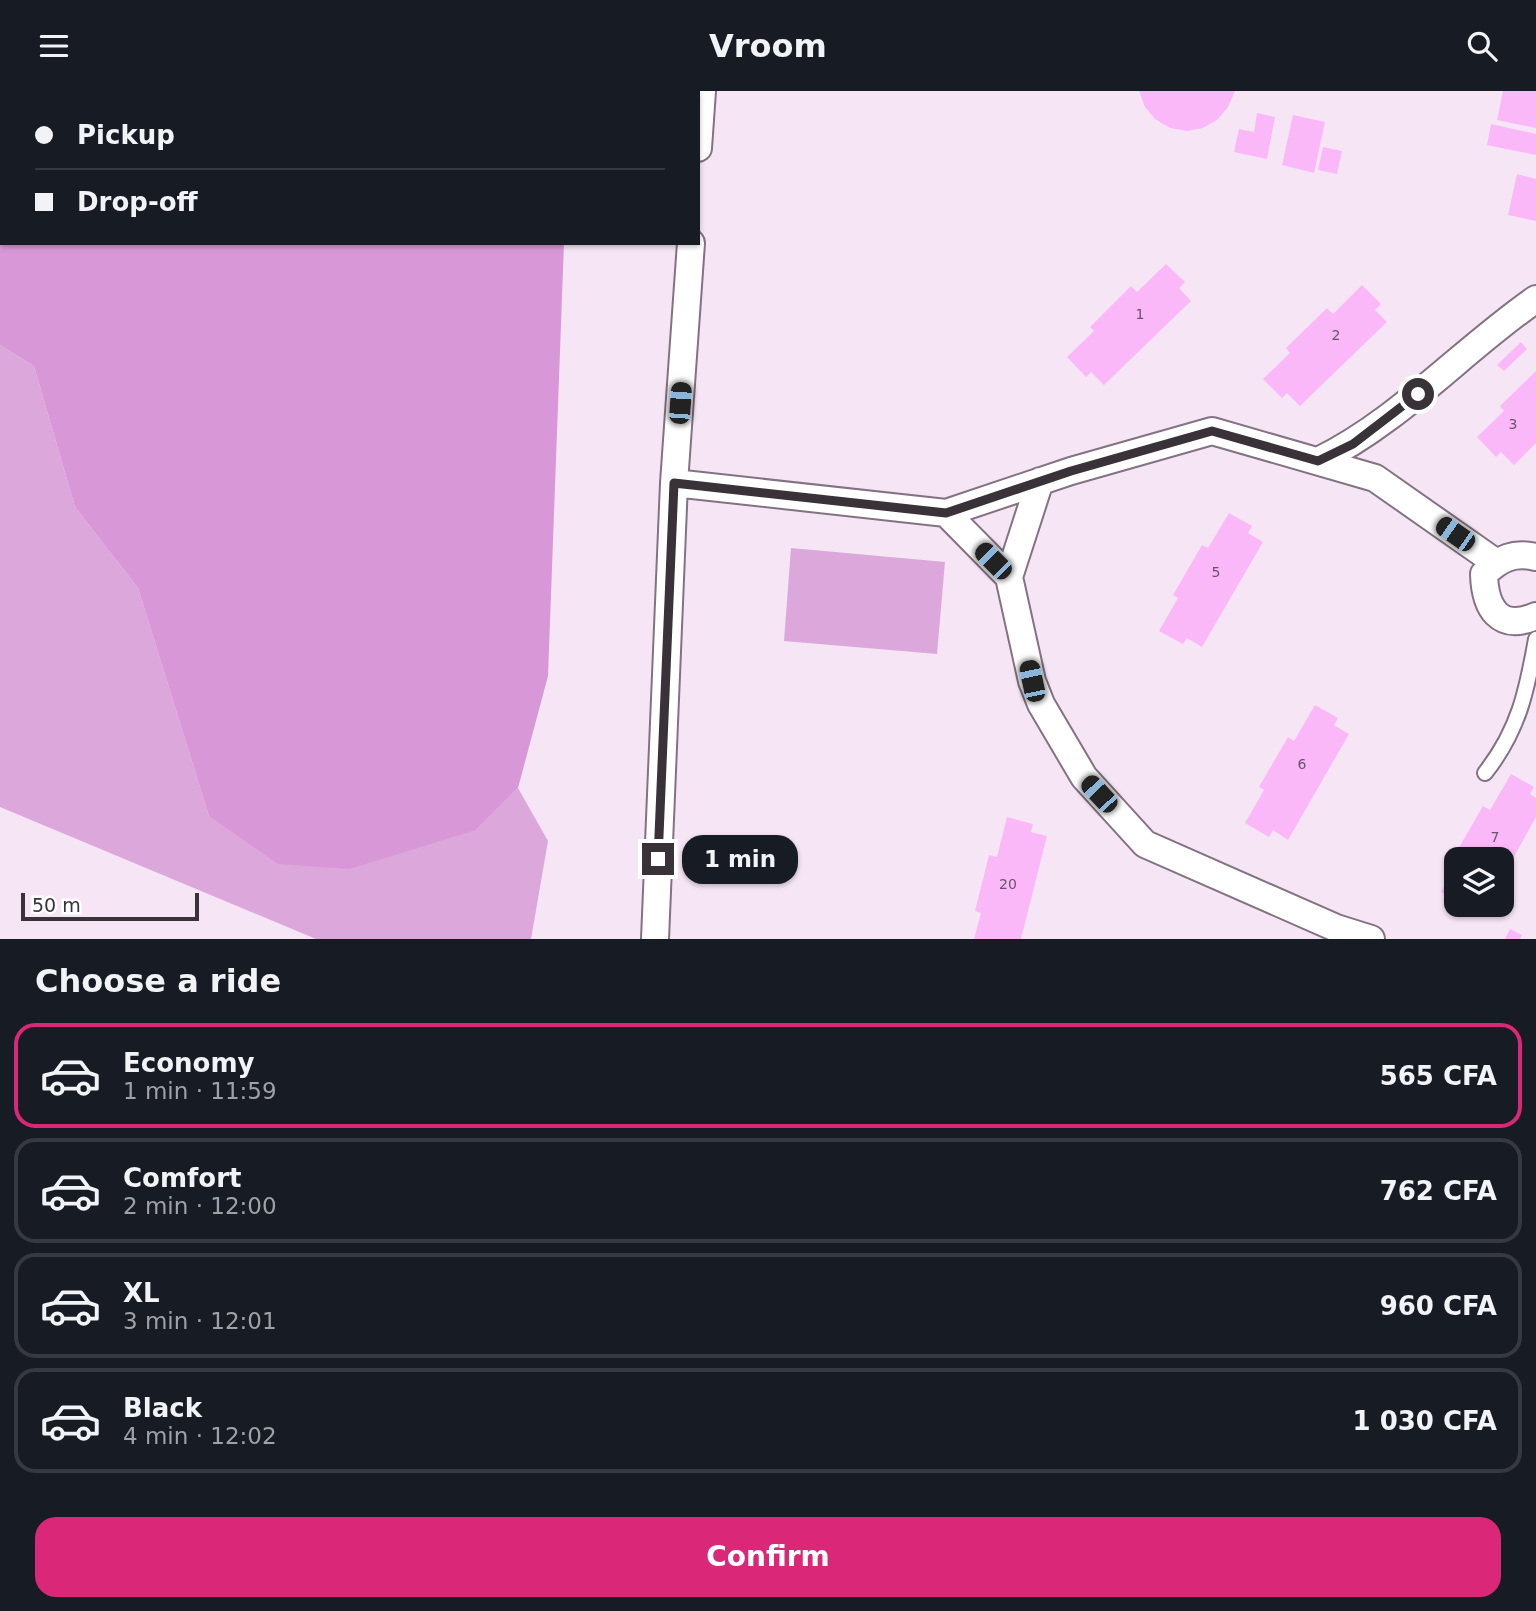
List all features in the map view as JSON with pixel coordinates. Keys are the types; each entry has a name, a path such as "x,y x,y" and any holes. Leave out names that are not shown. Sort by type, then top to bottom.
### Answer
{"street":[{"path":"700,120 702,91"},
{"path":"655,939 674,483 691,245"},
{"path":"1318,461 1353,444 1400,410 1536,299"},
{"path":"674,483 946,513 1040,481 1212,431 1375,478 1495,562"},
{"path":"1040,481 1009,577 1032,681 1041,704 1083,777 1145,844 1336,928 1371,939"},
{"path":"946,513 1009,577"},
{"path":"1536,557 1515,554 1495,562 1484,574 1485,594 1492,610 1505,621 1522,622 1536,616"}],"lane":[{"path":"1486,772 1502,752 1525,702 1536,639"}],"shaded area":[{"path":"0,245 564,245 548,676 518,788 476,830 350,869 278,864 209,816 138,588 75,507 34,366 0,345"},
{"path":"0,345 34,366 75,507 138,588 209,816 476,830 518,788 548,841 531,939 316,939 0,807"},
{"path":"791,548 945,562 937,654 784,641"}],"building":[{"path":"1139,91 1235,91 1228,107 1217,120 1203,128 1187,131 1170,128 1155,119 1145,107"},
{"path":"1503,91 1536,91 1536,128 1497,120"},
{"path":"1257,113 1275,117 1267,159 1234,152 1239,129 1254,132"},
{"path":"1293,115 1325,122 1314,173 1282,165"},
{"path":"1491,124 1536,134 1536,155 1487,145"},
{"path":"1323,147 1342,151 1337,174 1318,170"},
{"path":"1517,174 1536,179 1536,221 1508,215"},
{"path":"1166,264 1185,282 1179,288 1191,301 1104,385 1091,372 1086,377 1067,357 1094,331 1090,327 1131,286 1137,292"},
{"path":"1362,285 1381,304 1375,310 1387,322 1300,406 1287,393 1282,398 1263,379 1290,353 1286,348 1327,308 1333,314"},
{"path":"1521,342 1527,349 1504,371 1497,365"},
{"path":"1536,371 1536,443 1514,465 1501,452 1496,457 1477,437 1504,411 1500,406"},
{"path":"1229,513 1252,526 1248,533 1263,542 1202,647 1187,638 1183,644 1159,631 1178,598 1173,595 1202,545 1208,548"},
{"path":"1315,705 1338,718 1334,725 1349,734 1288,840 1273,830 1269,837 1245,823 1264,790 1259,787 1288,737 1294,741"},
{"path":"1511,774 1534,787 1530,794 1536,798 1536,817 1514,856 1514,847 1459,847 1483,806 1490,810"},
{"path":"1007,817 1033,824 1031,832 1047,836 1021,939 974,939 981,913 975,911 989,855 997,857"},
{"path":"1510,929 1522,935 1520,939 1505,939"}],"route":[{"path":"658,859 674,483 946,513 1071,471 1212,431 1318,461 1353,444 1418,394"}]}
